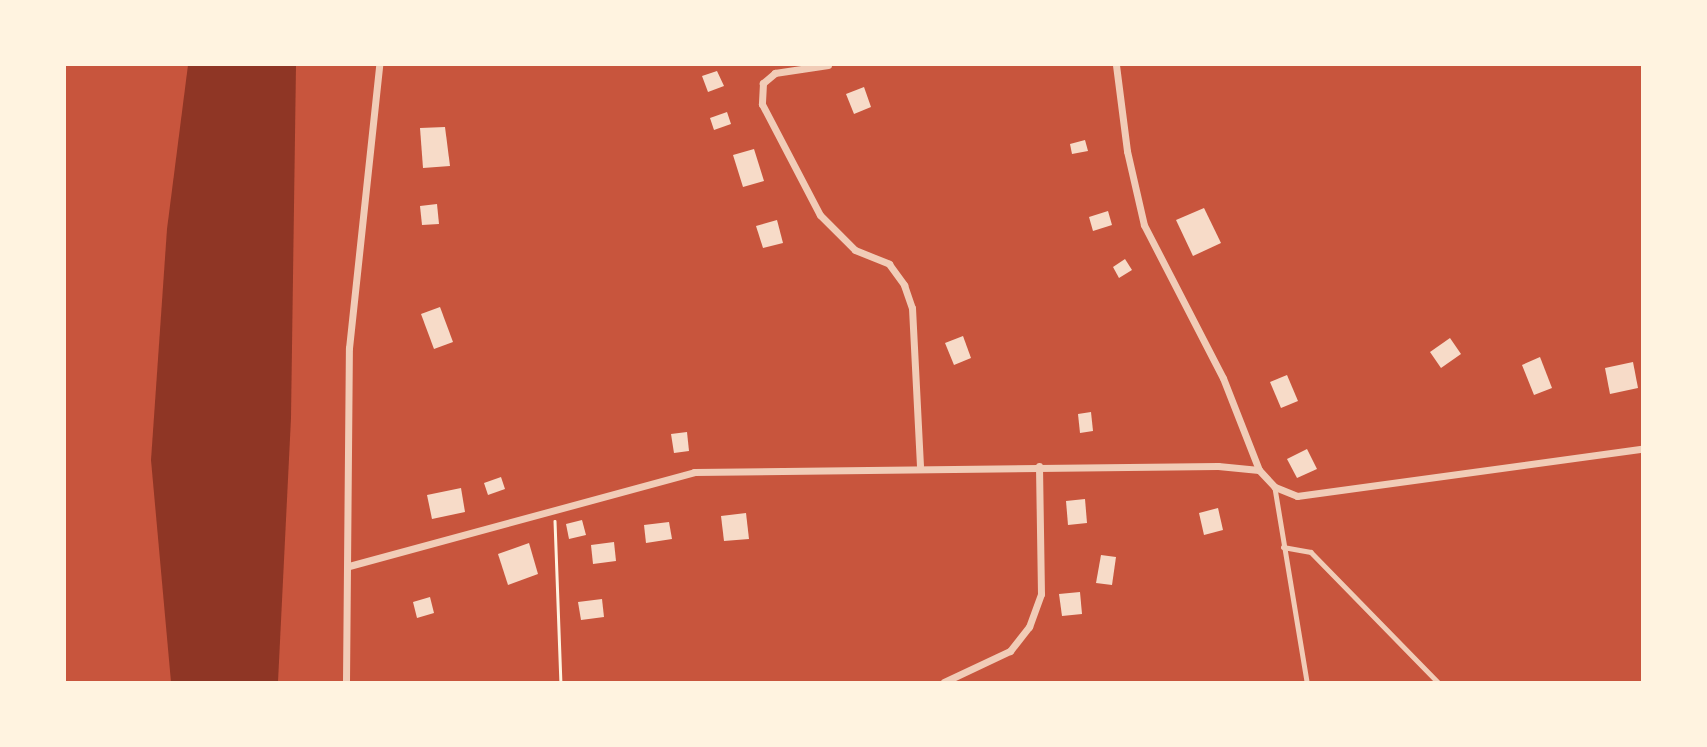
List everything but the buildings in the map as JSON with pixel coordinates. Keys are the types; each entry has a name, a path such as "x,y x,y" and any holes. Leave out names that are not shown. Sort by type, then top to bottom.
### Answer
{"street":[{"path":"346,682 349,348 379,65"},
{"path":"828,65 775,73 763,83 762,104 820,215 855,250 889,264 904,285 912,308 920,467"},
{"path":"1116,65 1127,151 1144,225 1223,378 1259,470 1275,487 1297,496 1642,449"},
{"path":"349,566 694,472 1039,466 1259,470"},
{"path":"944,682 1010,651 1029,627 1041,594 1039,466"}],"lane":[{"path":"1275,487 1307,682"},
{"path":"1283,547 1311,552 1437,682"}],"path":[{"path":"555,508 561,682"}],"shaded area":[{"path":"188,65 296,65 291,418 278,682 171,682 151,460 167,229"}]}
